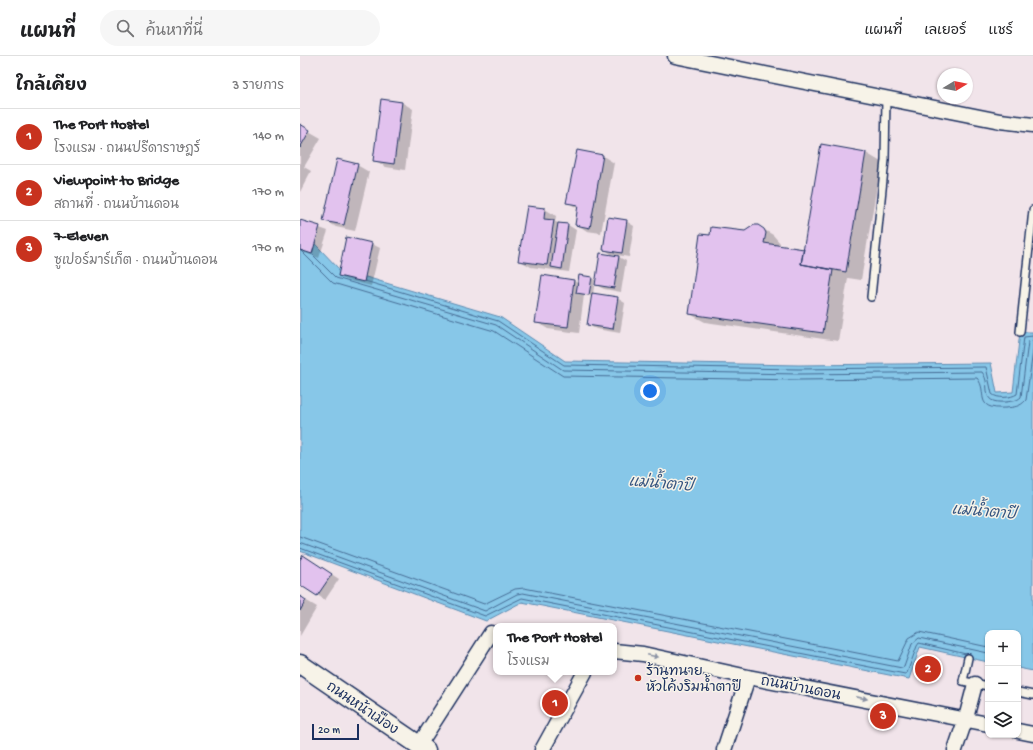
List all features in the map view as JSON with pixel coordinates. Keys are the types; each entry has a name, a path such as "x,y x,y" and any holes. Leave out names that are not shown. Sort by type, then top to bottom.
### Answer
{"street":[{"path":"675,56 1000,121 1033,125"},
{"path":"422,747 491,633 493,633"},
{"name":"ถนนบ้านดอน","path":"617,651 643,654 748,677 966,718 985,723"},
{"name":"ถนนหน้าเมือง","path":"300,664 422,747"},
{"path":"542,750 582,675"},
{"path":"724,750 748,677"},
{"path":"955,750 966,718 981,685"},
{"path":"1021,732 1033,734"}],"lane":[{"path":"871,297 885,160 886,98"},
{"path":"1020,332 1033,210"},
{"path":"968,658 963,681 981,685"},
{"path":"1021,693 1033,695"}],"water":[{"name":"แม่น้ำตาปี","path":"300,228 339,269 500,317 565,361 799,365 991,363 997,393 1013,392 1020,332 1033,332 1033,671 1021,669 1021,630 985,630 985,661 920,647 909,679 522,602 486,621 300,551"}],"building":[{"path":"381,99 402,102 394,164 373,161"},
{"path":"300,124 310,130 300,148"},
{"path":"821,144 866,152 846,272 801,264"},
{"path":"577,150 603,155 590,228 575,225 578,205 566,203"},
{"path":"337,159 358,164 344,225 323,221"},
{"path":"527,206 545,208 544,219 554,220 547,265 518,261"},
{"path":"608,217 627,220 622,253 603,250"},
{"path":"300,220 320,226 312,254 300,250"},
{"path":"558,223 568,224 562,269 551,267"},
{"path":"754,225 758,225 764,229 766,233 764,243 804,249 801,264 833,270 823,333 689,314 700,234 710,235 711,227 745,231"},
{"path":"346,237 372,243 364,282 338,276"},
{"path":"600,253 619,256 614,288 595,285"},
{"path":"542,275 574,280 568,327 535,323"},
{"path":"579,275 592,277 589,295 576,293"},
{"path":"592,293 618,297 613,329 587,325"},
{"path":"303,555 332,574 317,596 300,585 300,560"},
{"path":"300,596 306,600 300,611"}],"place":[{"name":"Viewpoint to Bridge","path":"928,669"},
{"name":"ร้านทนาย หัวโค้งริมน้ำตาปี","path":"638,678"},
{"name":"The Port Hostel","path":"555,703"},
{"name":"7-Eleven","path":"883,716"}]}
